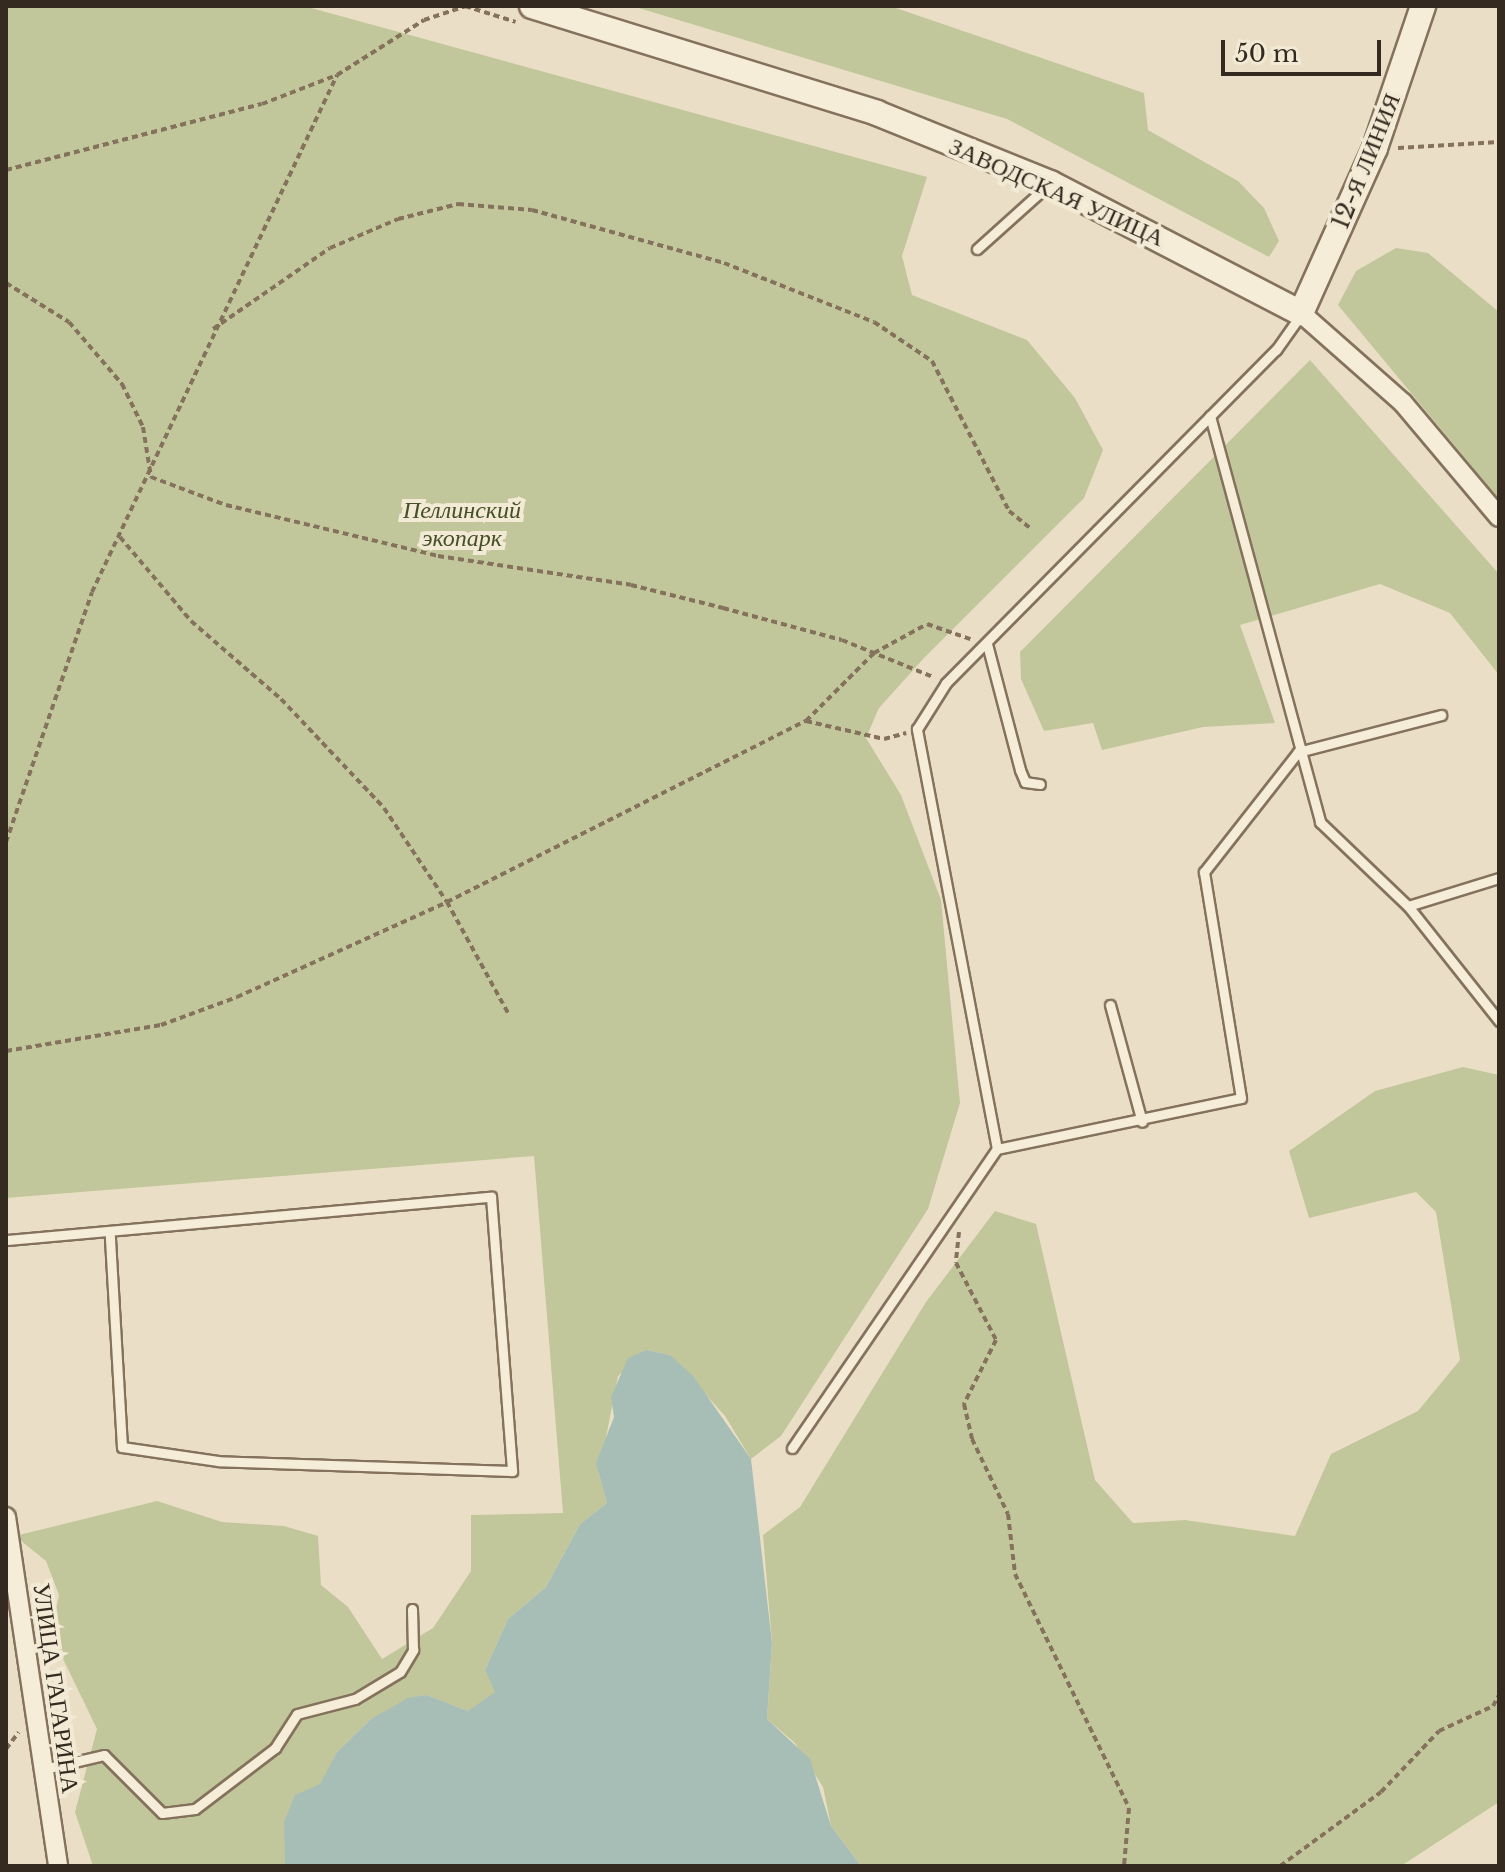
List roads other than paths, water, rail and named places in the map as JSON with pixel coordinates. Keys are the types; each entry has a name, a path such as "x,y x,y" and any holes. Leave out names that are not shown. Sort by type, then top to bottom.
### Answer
{"street":[{"name":"12-Я ЛИНИЯ","path":"1301,313 1375,148 1423,6"},
{"name":"ЗАВОДСКАЯ УЛИЦА","path":"528,15 877,113 1050,183 1301,313 1403,403 1499,517"},
{"name":"УЛИЦА ГАГАРИНА","path":"7,1525 58,1866"}],"lane":[{"path":"977,249 1050,183"},
{"path":"997,1149 917,729 946,683 1276,350 1301,313"},
{"path":"1210,416 1298,752 1320,822 1408,906 1499,1021"},
{"path":"987,644 1020,770 1025,782 1040,784"},
{"path":"792,1448 997,1149 1142,1122 1241,1098 1204,872 1298,752 1441,715"},
{"path":"1408,906 1499,878"},
{"path":"1110,1005 1142,1122"},
{"path":"6,1240 110,1236 290,1211 491,1197 512,1471 218,1461 122,1447 110,1236"},
{"path":"44,1769 104,1755 162,1813 195,1809 275,1748 297,1714 355,1699 400,1672 413,1650 412,1609"}],"water":[{"path":"647,1350 670,1355 693,1376 751,1459 772,1643 767,1719 810,1759 831,1826 861,1866 285,1866 284,1822 295,1795 320,1784 337,1752 371,1719 408,1698 427,1695 468,1711 495,1692 485,1670 508,1619 546,1587 580,1524 607,1503 596,1463 614,1417 611,1397 628,1358"}],"park label":[{"name":"Пеллинский экопарк","path":"462,524"}]}
